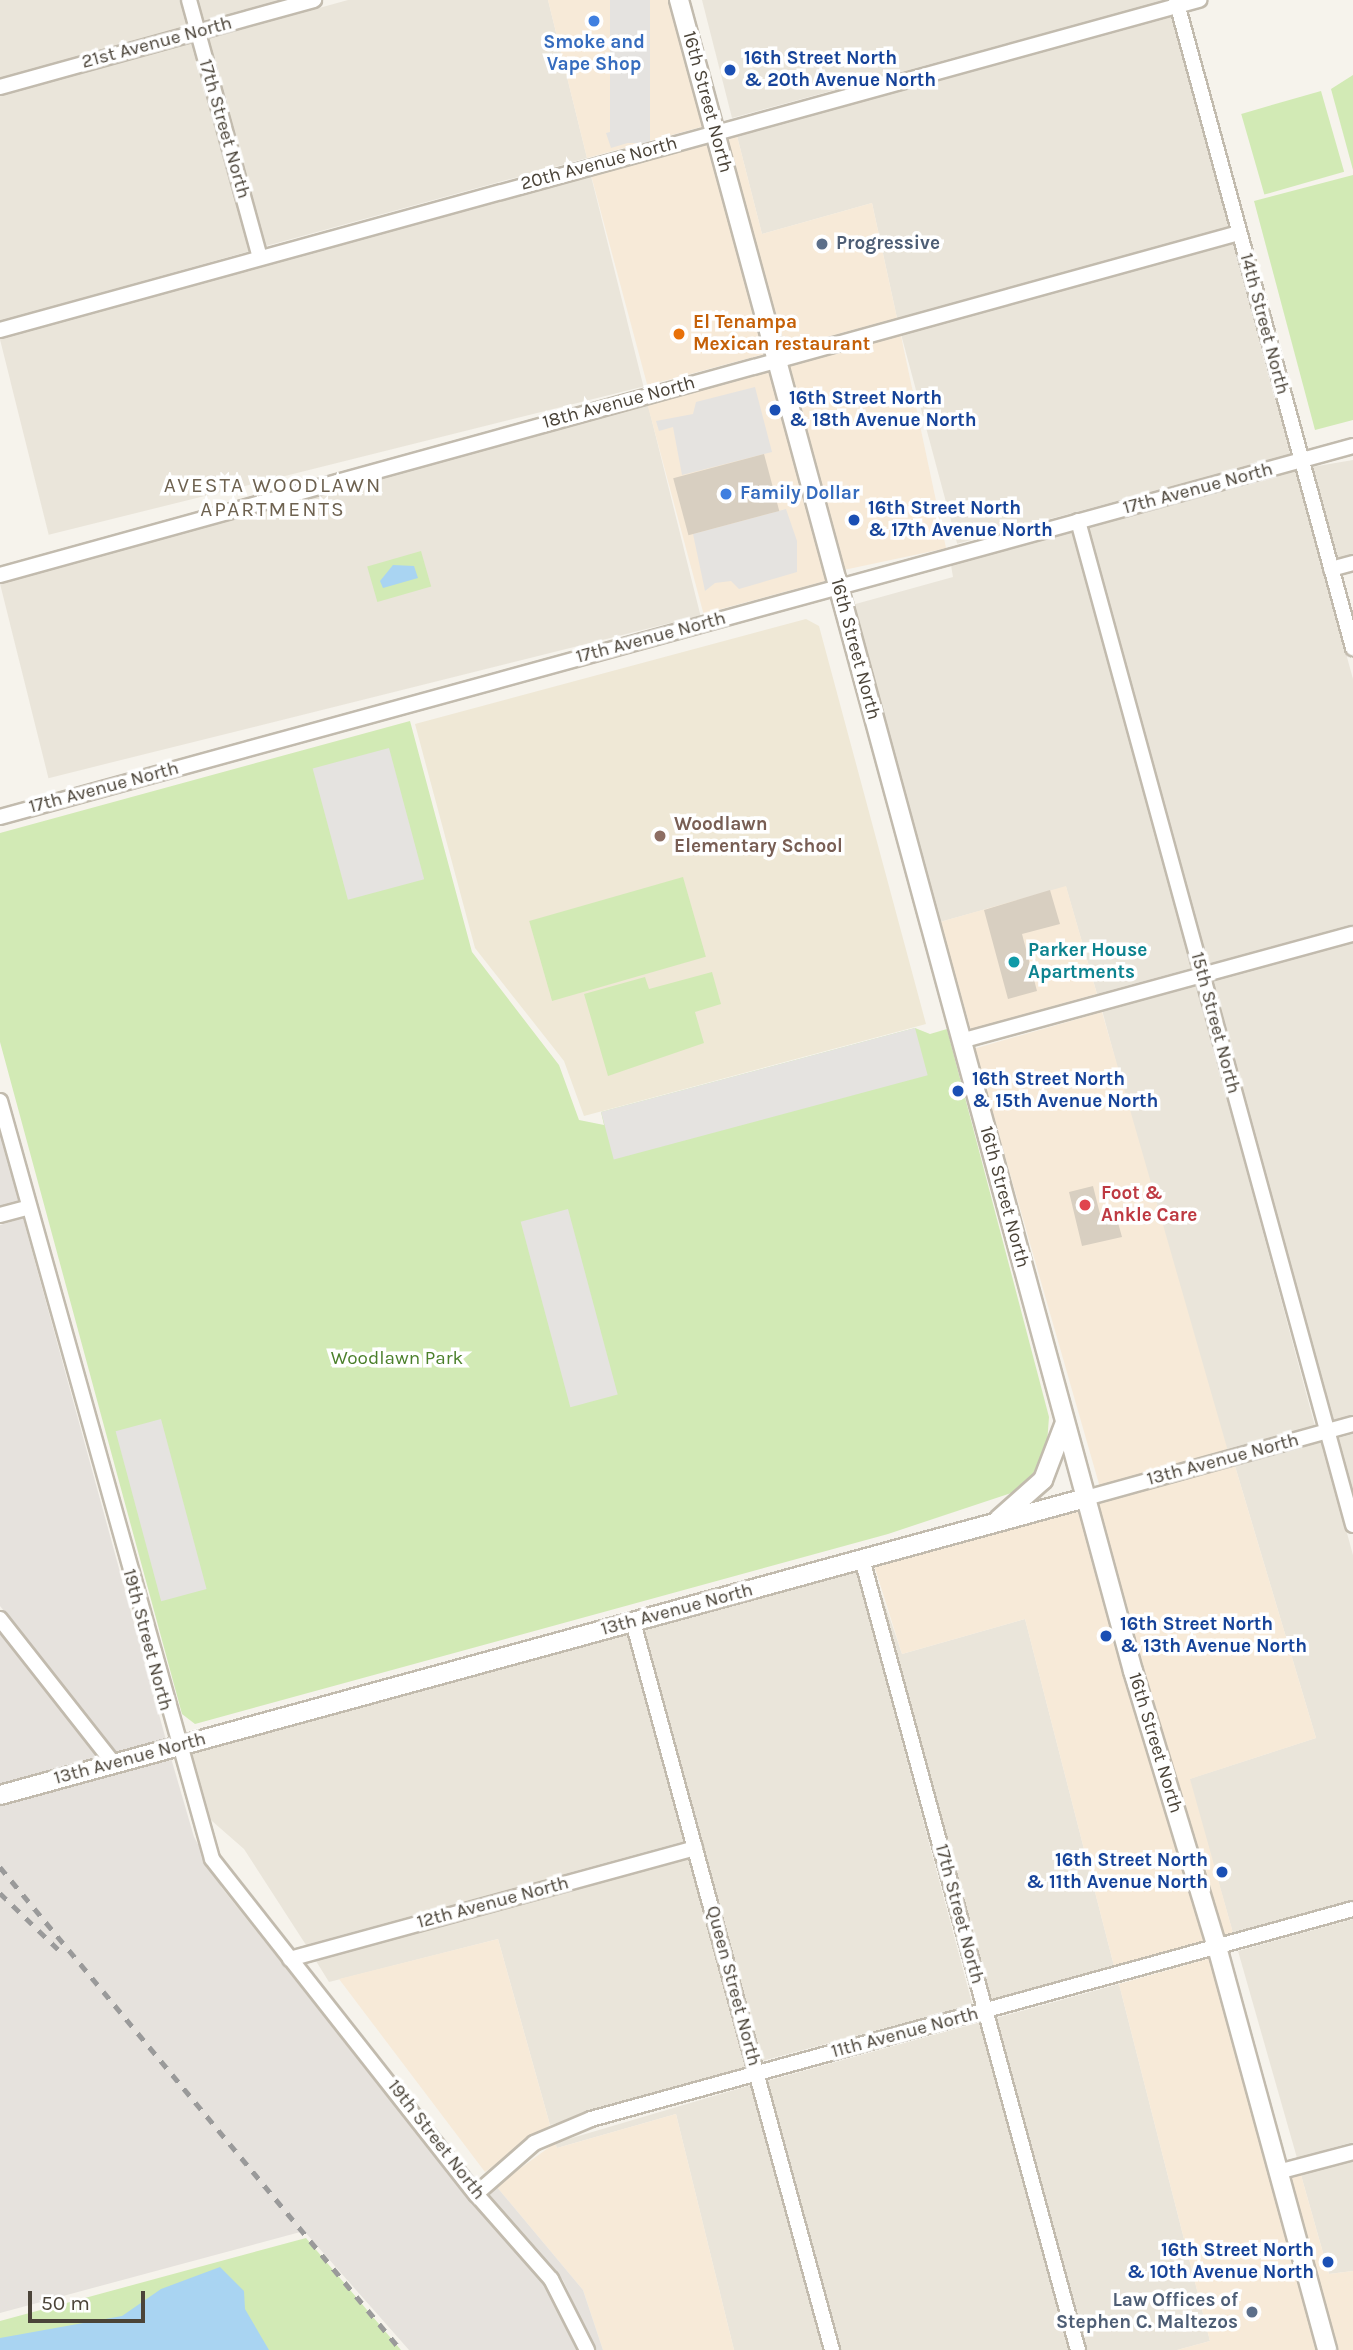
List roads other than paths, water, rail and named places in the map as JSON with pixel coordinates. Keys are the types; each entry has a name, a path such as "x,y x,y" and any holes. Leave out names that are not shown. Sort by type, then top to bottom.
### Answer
{"street":[{"name":"17th Street North","path":"188,0 260,257"},
{"name":"21st Avenue North","path":"0,87 314,0"},
{"name":"16th Street North","path":"679,0 1065,1422 1217,1947 1327,2350"},
{"name":"20th Avenue North","path":"0,330 1176,3 1199,0"},
{"name":"14th Street North","path":"1176,3 1353,648"},
{"name":"18th Avenue North","path":"0,575 1239,233"},
{"name":"17th Avenue North","path":"0,817 1353,446"},
{"name":"15th Street North","path":"1078,521 1353,1525"},
{"path":"1331,569 1353,563"},
{"path":"961,1041 1353,934"},
{"name":"19th Street North","path":"0,1101 176,1747 212,1859 475,2194 551,2279 587,2350"},
{"path":"0,1215 29,1208"},
{"path":"995,1522 1048,1472 1065,1422"},
{"name":"13th Avenue North","path":"0,1795 1353,1424"},
{"name":"17th Street North","path":"862,1559 1078,2350"},
{"path":"0,1619 114,1764"},
{"name":"Queen Street North","path":"633,1622 832,2350"},
{"name":"12th Avenue North","path":"290,1959 695,1848"},
{"name":"11th Avenue North","path":"475,2194 510,2159 557,2132 1353,1909"},
{"path":"1278,2172 1353,2152"}],"water":[{"path":"393,565 414,566 418,578 383,588 380,581"},
{"path":"220,2267 244,2291 245,2309 269,2350 0,2350 0,2338 122,2316 161,2289"}],"railway":[{"path":"0,1867 401,2350"},
{"path":"0,1893 58,1949"}],"place":[{"name":"Smoke and Vape Shop","path":"594,21"},
{"name":"16th Street North & 20th Avenue North","path":"730,70"},
{"name":"Progressive","path":"822,244"},
{"name":"El Tenampa Mexican restaurant","path":"679,334"},
{"name":"16th Street North & 18th Avenue North","path":"775,410"},
{"name":"Family Dollar","path":"726,494"},
{"name":"16th Street North & 17th Avenue North","path":"854,520"},
{"name":"Woodlawn Elementary School","path":"660,836"},
{"name":"Parker House Apartments","path":"1014,962"},
{"name":"16th Street North & 15th Avenue North","path":"958,1091"},
{"name":"Foot & Ankle Care","path":"1085,1205"},
{"name":"16th Street North & 13th Avenue North","path":"1106,1636"},
{"name":"16th Street North & 11th Avenue North","path":"1222,1872"},
{"name":"16th Street North & 10th Avenue North","path":"1328,2262"},
{"name":"Law Offices of Stephen C. Maltezos","path":"1252,2312"}],"district":[{"name":"AVESTA WOODLAWN APARTMENTS","path":"273,497"}],"park label":[{"name":"Woodlawn Park","path":"397,1359"}]}
